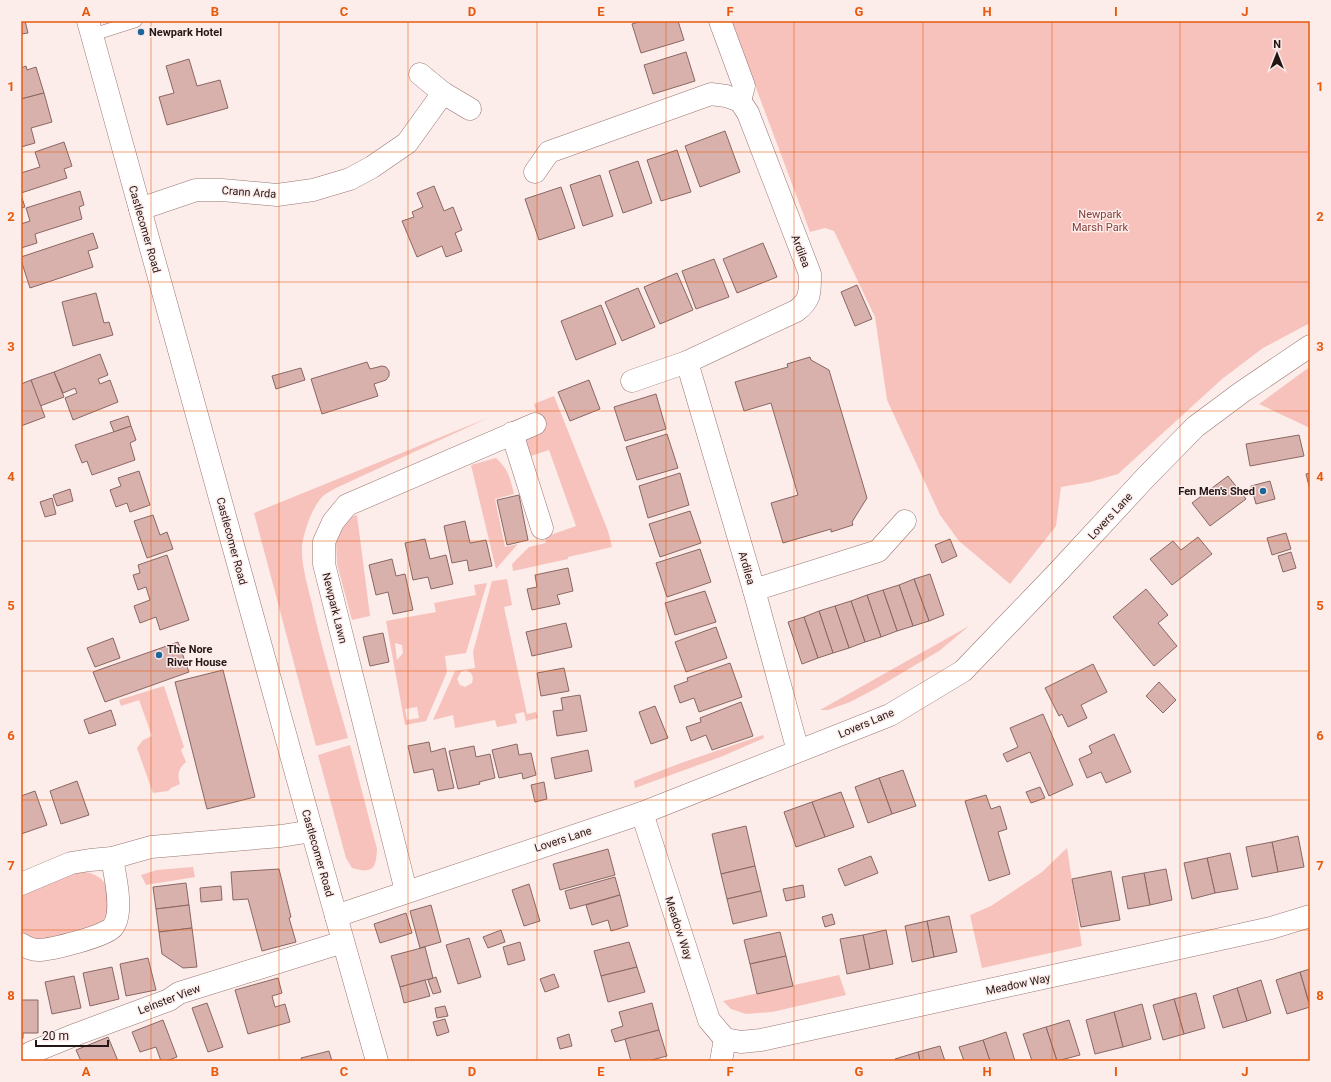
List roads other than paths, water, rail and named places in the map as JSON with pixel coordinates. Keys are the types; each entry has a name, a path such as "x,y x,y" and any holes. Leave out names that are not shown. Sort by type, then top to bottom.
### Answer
{"street":[{"path":"535,172 549,152 711,94 726,96 740,101 744,86 720,21"},
{"name":"Castlecomer Road","path":"90,28 377,1061"},
{"path":"420,74 443,93 470,109"},
{"name":"Crann Arda","path":"140,209 196,190 222,190 277,195 313,190 350,179 372,167 407,143 443,93"},
{"name":"Ardilea","path":"632,381 687,362 796,312 805,304 810,291 810,274 748,113 740,101"},
{"name":"Lovers Lane","path":"336,916 642,813 890,715 963,671 1146,477 1196,427 1242,392 1310,346"},
{"name":"Ardilea","path":"687,362 754,590 798,751"},
{"name":"Newpark Lawn","path":"406,892 324,564 324,542 333,522 347,504 535,424"},
{"path":"512,433 542,528"},
{"name":"Ardilea","path":"754,590 878,551 905,521"},
{"name":"Meadow Way","path":"642,813 709,1020 725,1039 740,1042 761,1040 1271,928 1310,916"},
{"path":"21,884 71,863 117,857 151,847 282,836 312,831"},
{"path":"21,944 36,950 51,949 103,934 113,928 118,916 117,857"},
{"name":"Leinster View","path":"28,1057 77,1034 169,1000 179,993 343,942"},
{"path":"721,1061 725,1039"}],"lane":[{"path":"90,28 136,21"}],"place":[{"name":"Newpark Hotel","path":"141,32"},
{"name":"Fen Men's Shed","path":"1263,491"},
{"name":"The Nore River House","path":"159,655"}],"park label":[{"name":"Newpark Marsh Park","path":"1100,220"}]}
